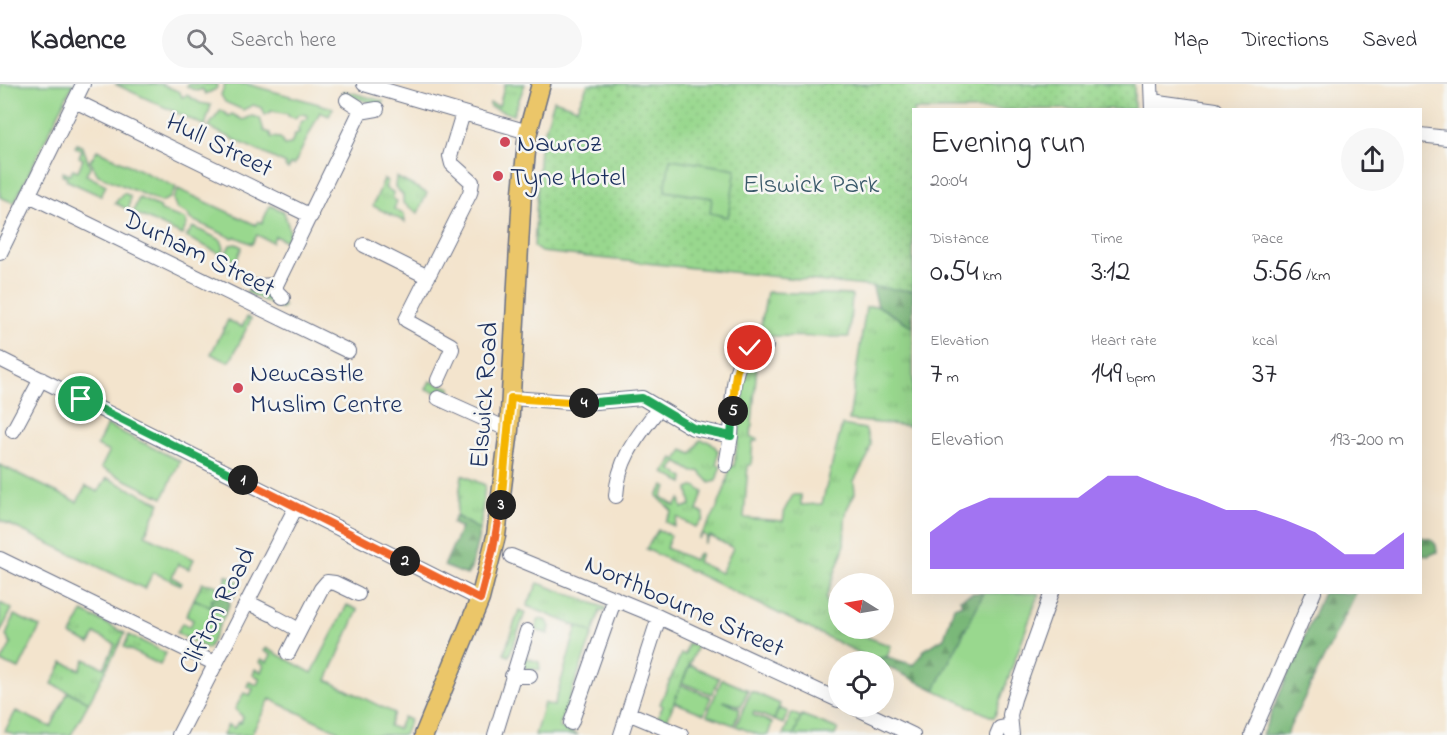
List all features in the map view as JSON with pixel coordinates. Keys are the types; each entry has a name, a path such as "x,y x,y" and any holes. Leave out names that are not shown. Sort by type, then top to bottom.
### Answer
{"main road":[{"name":"Elswick Road","path":"424,735 480,599 496,536 509,430 522,192 528,132 541,84"}],"street":[{"path":"0,253 83,84"},
{"path":"1151,84 1152,105 1190,108"},
{"path":"373,85 528,132"},
{"path":"347,100 358,107 360,112"},
{"name":"Hull Street","path":"75,101 311,216"},
{"path":"360,112 377,109"},
{"path":"283,298 276,291 276,285 360,112"},
{"path":"438,380 452,349 451,345 406,320 470,193 472,182 452,164 450,156 463,113"},
{"path":"1422,135 1447,138"},
{"name":"Durham Street","path":"29,195 348,351"},
{"path":"364,244 428,277"},
{"path":"257,286 276,285"},
{"path":"726,465 737,366 742,354 750,348 766,346"},
{"path":"0,359 480,599"},
{"path":"13,430 41,379"},
{"path":"511,398 584,403 633,397 649,401 693,428 731,436"},
{"path":"438,398 509,430"},
{"path":"616,496 619,470 624,456 659,408"},
{"name":"Clifton Road","path":"179,735 296,507"},
{"name":"Northbourne Street","path":"510,556 659,617 828,695"},
{"path":"0,559 216,664"},
{"path":"288,653 321,589 327,582 335,583 358,594"},
{"path":"997,735 1000,728 1011,730 1014,699 1051,594"},
{"path":"1252,735 1313,594"},
{"path":"571,723 615,598"},
{"path":"246,602 299,630"},
{"path":"621,735 659,617"},
{"path":"495,735 527,631"},
{"path":"512,676 530,676"},
{"path":"628,713 681,735"},
{"path":"875,717 913,735"}],"green space":[{"path":"0,84 73,84 14,203 0,197"},
{"path":"115,84 161,84 180,92 182,97 187,95 200,103 211,105 205,126"},
{"path":"188,84 218,84 216,89 206,94 202,89 198,91 187,87"},
{"path":"225,84 247,84 333,108 329,116 320,112 294,165 291,164 288,169 285,167 286,164 208,127 221,110 229,116 232,114 243,120 252,116 260,118 264,131 270,133 271,137 280,138 284,145 291,144 295,134 299,133 298,129 302,121 308,118 307,115 300,114 295,118 272,111 265,115 262,108 253,105 243,110 225,102 221,95"},
{"path":"505,84 525,84 513,115 490,107 490,103 499,106"},
{"name":"Elswick Park","path":"588,84 1134,84 1134,108 912,108 912,291 541,252 534,247 540,147 554,100 577,108"},
{"path":"342,92 383,101 383,104 344,95"},
{"path":"77,144 83,147 90,167 86,175 106,185 101,196 66,180 67,177 62,175 63,172 70,175 73,169 78,171 83,159 79,157 82,150 75,147"},
{"path":"97,150 176,187 170,198 161,202 98,175 90,161"},
{"path":"670,159 736,169 728,217 710,213 712,198 665,191"},
{"path":"396,177 427,193 418,213 403,203 403,195 395,187"},
{"path":"384,179 388,182 385,188 393,192 393,199 397,201 394,209 404,214 405,222 373,206"},
{"path":"178,189 256,225 258,221 262,223 270,205 284,212 290,232 286,241 275,236 272,242 257,235 252,244 236,237 232,238 190,219 188,214 177,209 173,199"},
{"path":"124,193 130,196 129,210 115,203"},
{"path":"139,198 160,207 161,211 185,219 187,224 182,235 133,212"},
{"path":"193,227 221,240 224,248 221,254 186,237"},
{"path":"912,228 912,326 878,306 868,270"},
{"path":"236,244 242,247 236,261 225,255 230,245"},
{"path":"251,288 270,295 284,306 282,309 246,292"},
{"path":"767,292 852,295 849,337 759,336"},
{"path":"878,306 912,325 912,419 909,426 849,420 866,307"},
{"path":"247,317 251,319 231,360 228,362 211,354 228,320 242,327"},
{"path":"758,352 751,437 757,441 753,441 751,465 748,465 744,518 783,521 785,509 793,495 801,495 801,505 822,504 842,425 865,429 871,444 868,456 854,481 855,493 847,509 845,521 844,547 835,573 828,573 826,598 828,638 646,549 658,530 671,536 666,548 694,560 699,553 701,554 697,562 721,573 733,548 710,536 704,544 707,537 703,534 698,539 718,505 730,466 734,466 744,398 739,389 739,366"},
{"path":"430,381 451,388 447,396 426,389"},
{"path":"107,425 180,461 163,498 101,468 109,452 97,446"},
{"path":"700,440 711,442 718,451 717,465 721,465 716,481 710,483 699,471 693,472 677,462 672,470 684,478 683,483 664,473 673,458 676,460 683,450 692,454"},
{"path":"0,465 77,502 86,486 98,492 107,478 160,503 145,535 194,559 189,569 178,564 172,577 182,583 181,585 153,572 145,589 0,520"},
{"path":"462,475 485,485 480,530 456,517"},
{"path":"664,485 667,487 661,497 675,506 680,499 682,508 691,505 688,489 695,486 703,492 697,511 704,513 703,520 695,527 677,517 674,526 665,522 672,511 657,496"},
{"path":"456,516 480,530 471,569 467,575 444,566 461,528 452,523"},
{"path":"1422,537 1431,539 1436,545 1437,552 1428,556 1422,554"},
{"path":"226,575 241,583 233,598 226,588"},
{"path":"202,583 215,585 230,603 225,614 194,599"},
{"path":"538,583 606,608 604,612 600,611 593,633 527,606"},
{"path":"222,593 230,603 225,614 210,607 211,600"},
{"path":"971,594 983,594 935,690 894,670 894,659 914,665 924,650 944,638 954,607 962,604 960,599"},
{"path":"983,594 1039,594 994,718 935,690"},
{"path":"1323,594 1356,594 1286,735 1262,735"},
{"path":"194,599 225,614 208,649 177,633 182,623 190,627 193,620 186,616"},
{"path":"0,603 12,609 0,633"},
{"path":"347,605 358,610 327,680 394,713 389,726 398,729 403,717 410,720 404,735 346,735 270,699 251,735 223,735 228,725 234,728 238,722 241,723 243,717 235,709 244,693 250,695 253,689 247,686 249,682 257,685 260,678 253,675 255,669 261,672 264,665 259,662 261,659 267,662 271,655 264,651 266,648 312,673"},
{"path":"519,610 525,613 509,656 504,654"},
{"path":"83,612 125,633 89,702 52,684 63,662 80,670 85,659 104,668 115,644 95,634 90,644 71,635"},
{"path":"14,615 40,627 19,669 1,662 11,644 6,636"},
{"path":"539,619 547,621 550,627 548,634 535,630"},
{"path":"577,626 593,633 559,727 578,735 535,735 544,703 554,706"},
{"path":"129,635 166,653 160,665 124,647"},
{"path":"831,639 872,639 891,646 889,651 856,651"},
{"path":"688,643 697,646 667,720 658,716 663,706 660,704 681,654 685,655"},
{"path":"523,657 539,662 540,670 524,668"},
{"path":"690,665 719,678 712,694 682,683"},
{"path":"722,679 748,690 741,706 723,701 740,709 734,725 707,715"},
{"path":"681,685 711,697 704,714 674,702"},
{"path":"751,691 780,704 774,720 754,712 753,715 772,723 768,735 759,735 736,726"},
{"path":"68,692 89,702 71,735 14,735 5,731 16,711 51,727"},
{"path":"779,708 788,712 783,724 774,720"},
{"path":"792,713 801,717 794,735 783,735"},
{"path":"802,715 838,729 835,735 794,735"}],"place":[{"name":"Nawroz","path":"505,142"},
{"name":"Tyne Hotel","path":"498,176"},
{"name":"Newcastle Muslim Centre","path":"238,388"}],"route":[{"path":"81,399 480,599 496,536 504,484 511,398 584,403 642,398 693,428 731,436 737,366 742,354 750,348"}]}
